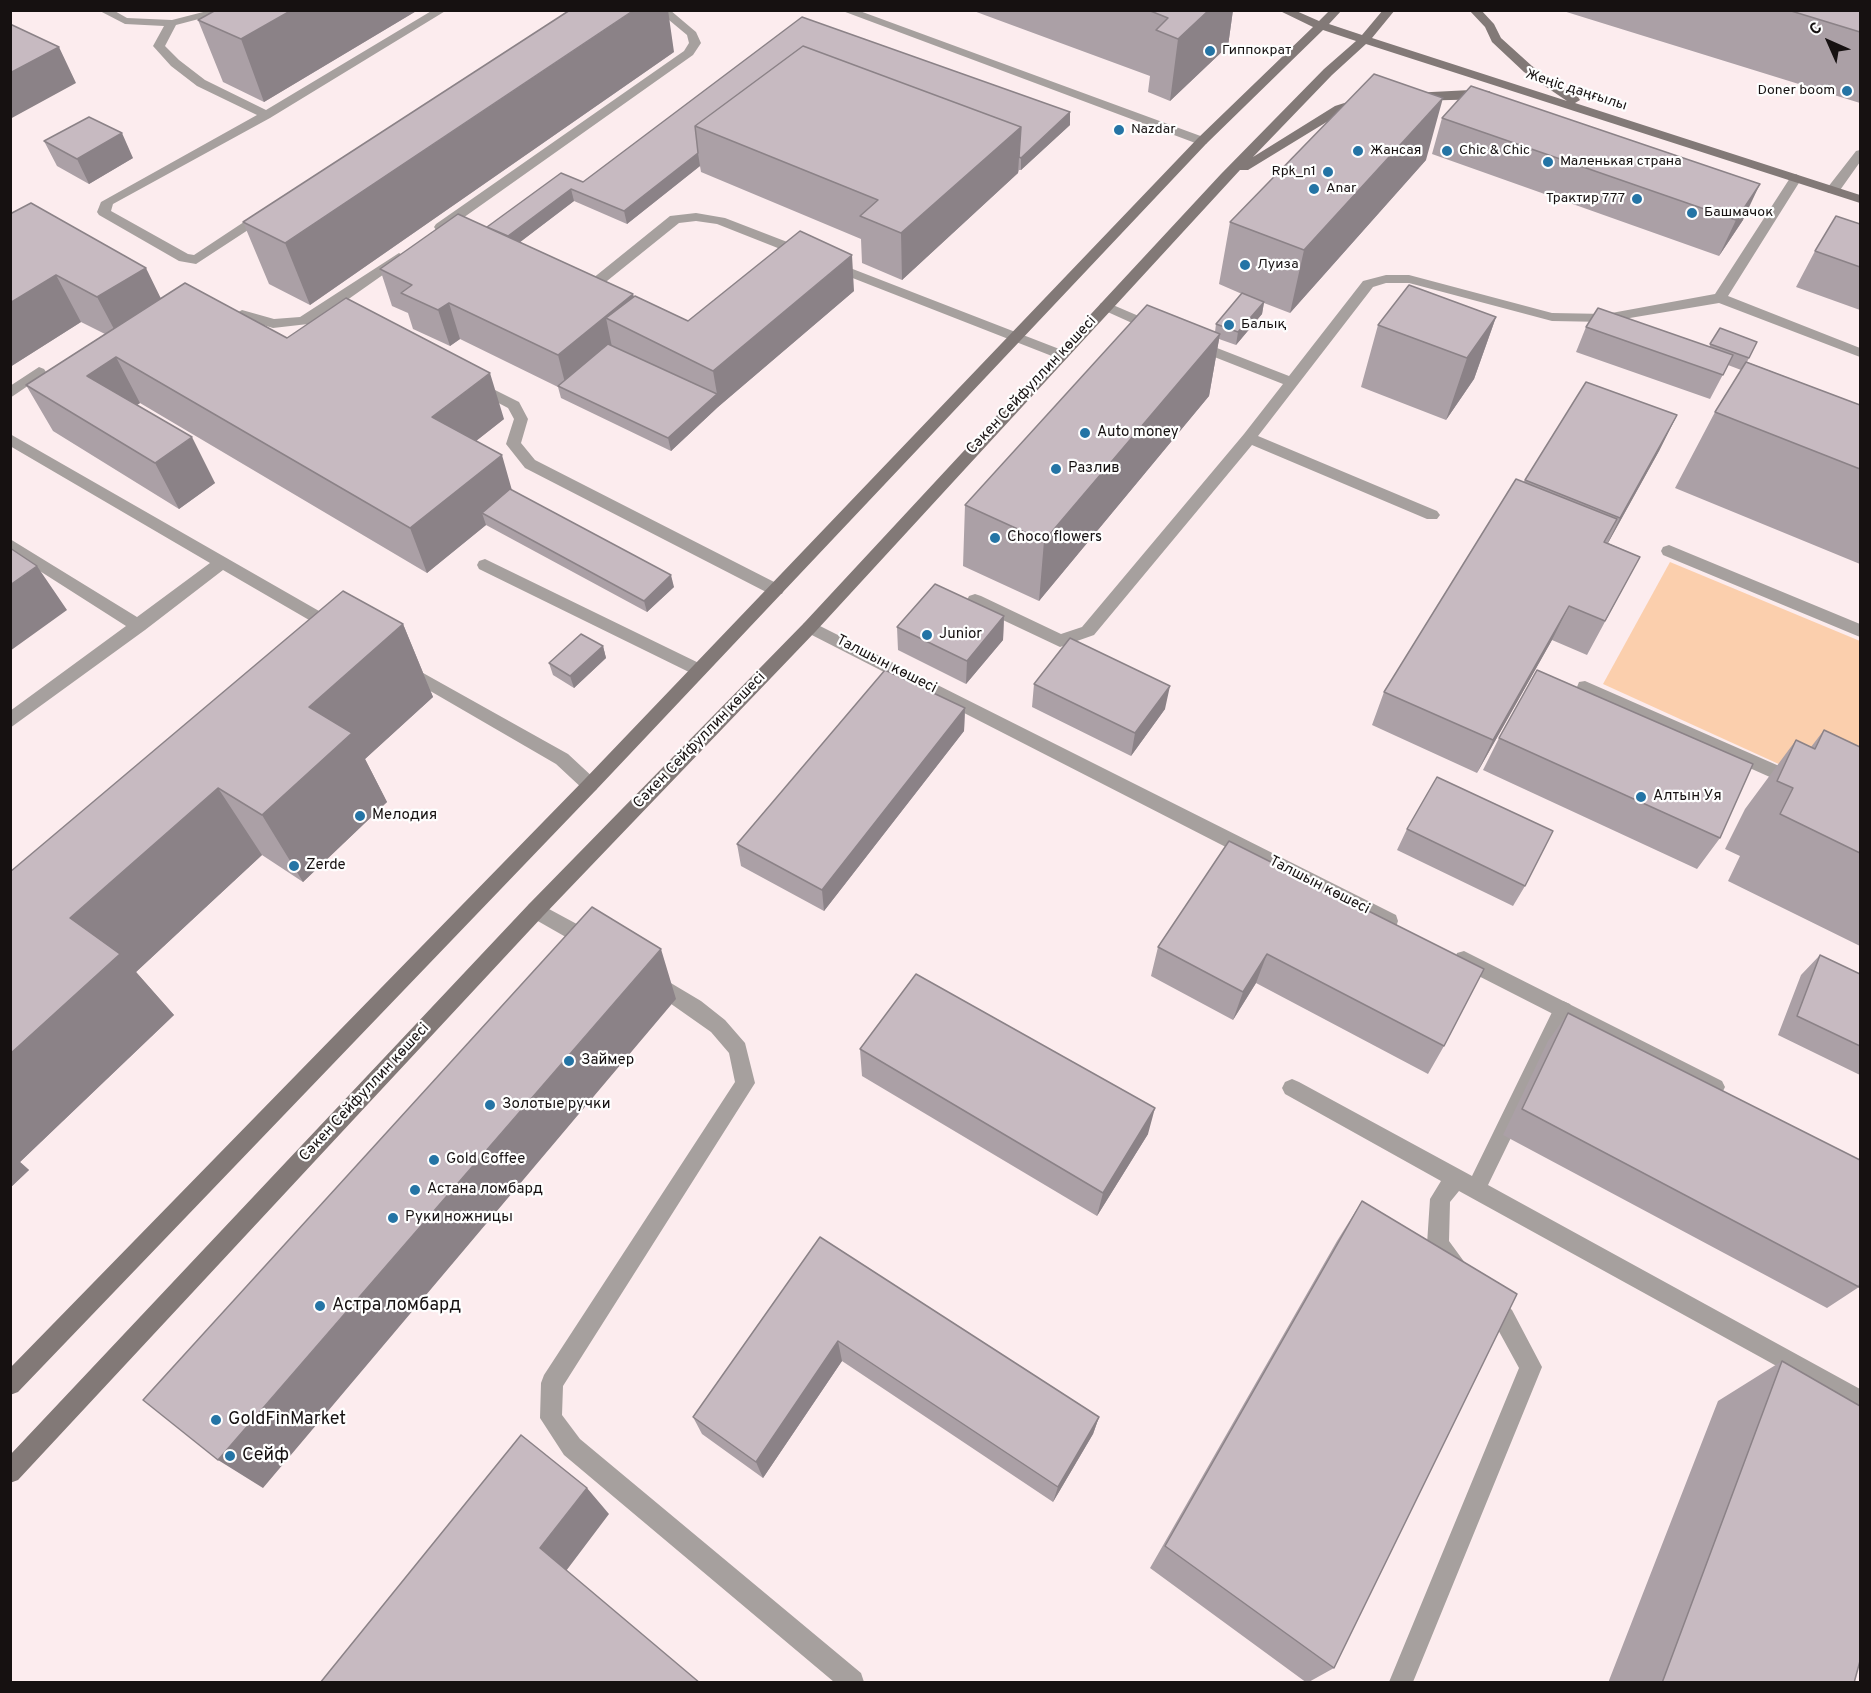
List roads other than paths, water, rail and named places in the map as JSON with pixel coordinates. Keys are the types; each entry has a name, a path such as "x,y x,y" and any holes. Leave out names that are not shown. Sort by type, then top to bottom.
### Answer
{"main road":[{"name":"Жеңіс даңғылы","path":"1283,10 1364,40 1860,199"},
{"path":"10,1384 590,785 1202,141 1337,10"},
{"name":"Сәкен Сейфуллин көшесі","path":"10,1472 536,910 810,627 1226,177 1328,72 1364,40 1390,10"},
{"path":"1474,10 1490,26 1496,40 1528,69 1593,112"},
{"path":"1397,98 1471,94 1561,102"},
{"path":"1226,177 1298,136 1339,109 1375,100"}],"street":[{"path":"103,10 125,21 172,23 228,10"},
{"path":"276,207 195,260 184,258 104,212 107,202 266,115 442,10"},
{"path":"432,234 688,52 695,43 692,34 662,10"},
{"path":"845,10 1202,141"},
{"path":"172,23 159,46 175,63 201,83 266,115"},
{"path":"1833,190 1860,154"},
{"path":"1720,298 1796,178"},
{"path":"597,282 675,219 696,217 720,221 1062,355"},
{"path":"242,314 273,324 303,321 328,307 413,247"},
{"path":"975,600 1060,641 1088,631 1249,438 1368,284 1386,279 1409,279 1552,317 1606,318 1720,298 1860,353"},
{"path":"1106,306 1290,382"},
{"path":"10,393 39,372"},
{"path":"461,378 514,405 521,419 513,444 530,464 776,590"},
{"path":"1249,438 1432,515"},
{"path":"10,439 345,634"},
{"path":"10,544 139,626"},
{"path":"1669,551 1860,631"},
{"path":"10,722 222,562"},
{"path":"485,565 699,670"},
{"name":"Талшын көшесі","path":"810,627 1404,928"},
{"path":"397,664 562,759 590,785"},
{"path":"1585,687 1808,786"},
{"path":"536,910 609,952"},
{"path":"1446,950 1733,1096"},
{"path":"638,970 694,1007 718,1026 738,1050 745,1083 552,1383 551,1418 572,1447 852,1683"},
{"path":"1476,1189 1563,1010"},
{"path":"1292,1088 1860,1401"},
{"path":"1401,1683 1531,1367 1504,1318 1471,1284 1438,1244 1440,1199 1456,1178"}],"place":[{"name":"Гиппократ","path":"1210,51"},
{"name":"Doner boom","path":"1847,91"},
{"name":"Nazdar","path":"1119,130"},
{"name":"Жансая","path":"1358,151"},
{"name":"Chic & Chic","path":"1447,151"},
{"name":"Маленькая страна","path":"1548,162"},
{"name":"Rpk_n1","path":"1328,172"},
{"name":"Anar","path":"1314,189"},
{"name":"Трактир 777","path":"1637,199"},
{"name":"Башмачок","path":"1692,213"},
{"name":"Луиза","path":"1245,265"},
{"name":"Балық","path":"1229,325"},
{"name":"Auto money","path":"1085,433"},
{"name":"Разлив","path":"1056,469"},
{"name":"Choco flowers","path":"995,538"},
{"name":"Junior","path":"927,635"},
{"name":"Алтын Уя","path":"1641,797"},
{"name":"Мелодия","path":"360,816"},
{"name":"Zerde","path":"294,866"},
{"name":"Займер","path":"569,1061"},
{"name":"Золотые ручки","path":"490,1105"},
{"name":"Gold Coffee","path":"434,1160"},
{"name":"Астана ломбард","path":"415,1190"},
{"name":"Руки ножницы","path":"393,1218"},
{"name":"Астра ломбард","path":"320,1306"},
{"name":"GoldFinMarket","path":"216,1420"},
{"name":"Сейф","path":"230,1456"}]}
